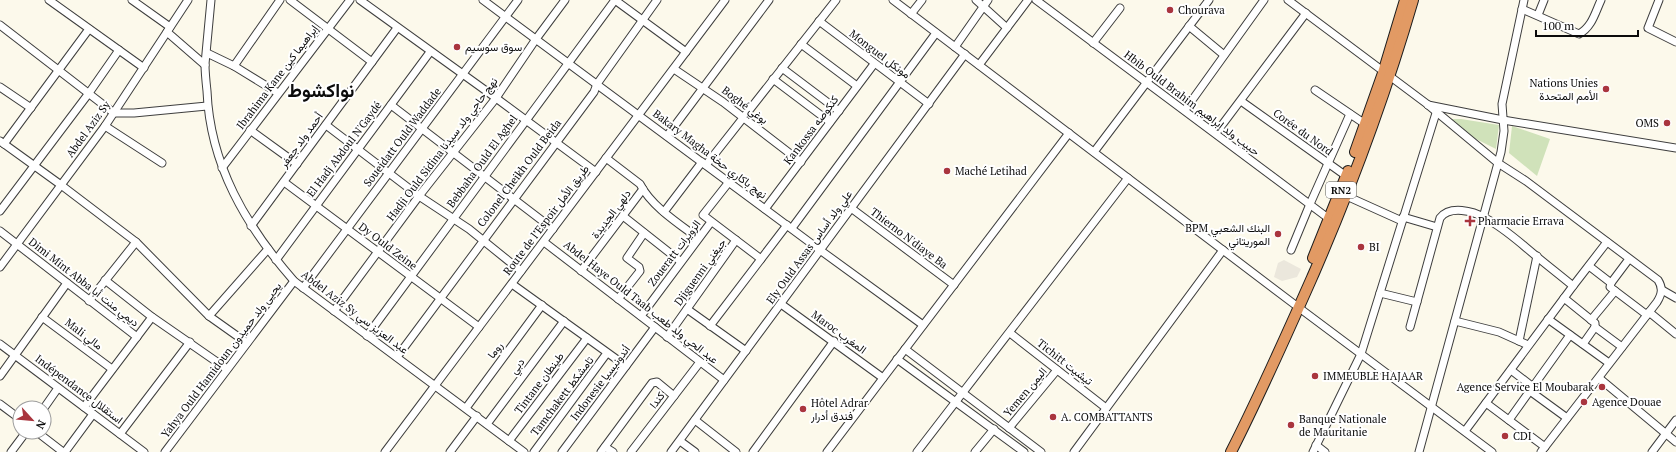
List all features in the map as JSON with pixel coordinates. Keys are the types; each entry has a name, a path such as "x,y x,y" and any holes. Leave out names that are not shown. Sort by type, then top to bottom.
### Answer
{"highway":[{"name":"RN2","path":"1386,75 1405,0"},
{"name":"RN2","path":"1231,452 1258,400 1343,195 1413,0"},
{"name":"RN2","path":"1224,452 1297,306"}],"street":[{"path":"49,0 144,68"},
{"path":"132,0 169,30 205,64"},
{"name":"Abdel Aziz Sy","path":"0,267 18,245 105,126 188,0"},
{"name":"Abdel Aziz Sy عبد العزيز سي","path":"211,0 205,64 208,106 214,143 222,168 251,226 276,260 294,281 524,452"},
{"path":"234,66 280,0"},
{"path":"290,0 372,62"},
{"name":"Ibrahima Kane إبراهيما كين","path":"222,168 350,0"},
{"path":"360,0 396,28 496,98 596,172"},
{"name":"Bakary Magha نهج باكاري حخة","path":"483,0 923,325"},
{"name":"Soueidatt Ould Waddade","path":"303,288 388,172 518,0"},
{"name":"Hadji Ould Sidina نهج حاجي ولد سيدنا","path":"334,311 419,196 496,98 536,39 565,0"},
{"path":"615,0 686,52"},
{"name":"Bebbaha Ould El Aghel","path":"367,336 615,0"},
{"name":"Colonel Cheikh Ould Beida","path":"397,357 594,92 597,84 657,0"},
{"name":"Route de l’Espoir طريق الأمل","path":"385,452 725,0"},
{"path":"667,136 769,0"},
{"path":"664,212 743,118 836,0"},
{"path":"893,0 1492,452"},
{"path":"911,14 922,0"},
{"path":"976,0 1008,28"},
{"path":"955,46 988,0"},
{"path":"979,65 1028,0"},
{"name":"Hbib Ould Brahim حبيب ولد إبراهيم","path":"1036,0 1332,221"},
{"path":"1094,152 1209,0"},
{"path":"1185,110 1264,0"},
{"path":"1288,0 1386,75 1427,104 1498,163 1532,186 1658,280 1662,290 1676,298"},
{"path":"1419,452 1484,217 1503,142 1502,104 1524,0"},
{"path":"1538,15 1544,0"},
{"path":"1522,8 1579,34 1586,30 1591,24 1601,0"},
{"path":"1659,0 1648,24 1648,28 1650,31 1676,42"},
{"path":"1093,43 1120,8"},
{"path":"1216,134 1306,13"},
{"name":"Monguel مونكل","path":"819,21 929,104"},
{"path":"0,24 114,113 134,113 208,106"},
{"path":"1189,26 1224,55"},
{"name":"أحمد ولد جعفر","path":"251,226 396,28"},
{"path":"89,29 60,70 2,143 33,164 136,242 209,316 247,343"},
{"path":"710,326 900,83 936,33"},
{"path":"801,44 857,86"},
{"path":"0,211 33,164 89,93 119,50"},
{"name":"El Hadj Abdoul N'Gaydé","path":"276,260 430,52"},
{"path":"207,53 234,66 278,93"},
{"name":"Ely Ould Assas علي ولد أساس","path":"671,452 965,54"},
{"name":"Kankossa كنكوصه","path":"765,209 874,64"},
{"path":"782,68 839,111"},
{"name":"Boghé بوغي","path":"674,69 743,118 801,162"},
{"path":"773,79 830,122"},
{"path":"0,87 31,108"},
{"path":"1315,90 1368,126"},
{"name":"Corée du Nord","path":"1241,101 1349,178"},
{"path":"1427,104 1503,120 1676,148"},
{"path":"391,105 553,229"},
{"path":"1325,452 1314,449 1361,354 1436,113"},
{"path":"1291,250 1350,114"},
{"path":"326,124 419,196 454,218 521,272"},
{"path":"105,126 162,163"},
{"path":"250,130 297,164"},
{"path":"827,452 1069,133"},
{"path":"606,158 640,184 664,212 698,238"},
{"path":"919,451 955,402 963,394 1128,178"},
{"name":"Dy Ould Zeine","path":"284,182 479,327"},
{"path":"729,182 703,215 761,259"},
{"name":"دلهي الجديدة","path":"581,271 643,189"},
{"path":"1343,195 1402,219 1437,227"},
{"name":"Thierno N'diaye Ba","path":"851,208 954,285"},
{"path":"1410,327 1437,227 1444,214 1454,210 1484,217 1537,256 1573,286"},
{"path":"622,216 680,261"},
{"name":"Zoueratt الزويرات","path":"641,316 680,261 711,222"},
{"name":"Dimi Mint Abba ديمي منت أبا","path":"0,231 88,301 137,337"},
{"path":"618,299 640,271 639,267 628,261 627,256 644,233"},
{"name":"Djiguenni جيغني","path":"667,336 736,240"},
{"path":"88,301 136,242"},
{"name":"Abdel Haye Ould Taab عبد الحي ولد طعب","path":"544,242 724,380"},
{"path":"1464,432 1607,242"},
{"path":"209,316 268,249"},
{"path":"1074,452 1223,250"},
{"path":"1519,341 1537,256"},
{"path":"1629,259 1611,283 1610,287 1676,334"},
{"path":"1589,266 1611,283"},
{"name":"Dimi Mint Abba ديمي منت أبا","path":"105,280 152,318 190,342 227,369"},
{"name":"Yahya Ould Hamidoun يحيى ولد حميدون","path":"165,452 294,281"},
{"path":"0,376 67,283"},
{"path":"512,284 626,366"},
{"path":"1486,403 1509,420 1543,450 1648,314 1659,298 1662,290"},
{"path":"1591,320 1615,291"},
{"path":"1380,293 1416,302"},
{"path":"1564,298 1595,323 1595,328 1583,344"},
{"name":"Maroc المغرب","path":"781,304 883,378"},
{"name":"روما","path":"466,408 542,305"},
{"path":"687,309 746,351"},
{"name":"Mali مالي","path":"42,317 112,369"},
{"path":"84,407 152,318"},
{"path":"1548,319 1610,363"},
{"name":"دبي","path":"487,424 564,321"},
{"path":"1455,321 1499,332 1528,345"},
{"name":"Indonesie أندونيسيا","path":"562,452 655,327"},
{"path":"1595,328 1622,347"},
{"name":"Tichitt تيشيت","path":"1010,333 1106,408"},
{"path":"1509,420 1570,335"},
{"name":"Tintane طينطان","path":"509,441 587,338"},
{"path":"753,452 834,341"},
{"path":"120,434 190,342"},
{"name":"Indépendance استقلال","path":"0,344 144,452"},
{"path":"905,349 1041,452"},
{"name":"Tamchakett تامشكط","path":"534,452 608,353"},
{"path":"897,359 1024,452"},
{"name":"كندا","path":"631,452 700,362"},
{"name":"Yemen اليمن","path":"1009,428 1057,370"},
{"path":"1510,370 1568,418"},
{"path":"1599,378 1676,442"},
{"path":"612,452 603,449 652,383 655,381 657,382 674,396"},
{"path":"50,400 58,388"},
{"path":"0,404 12,413"},
{"path":"48,440 64,452 93,414"},
{"path":"450,452 477,416"},
{"path":"694,420 736,452"},
{"path":"1652,452 1676,420"},
{"path":"976,452 994,429"},
{"path":"10,452 20,440"},
{"path":"680,441 695,452"}],"green space":[{"path":"1448,119 1461,119 1499,125 1496,149 1462,132"},
{"path":"1512,126 1550,139 1537,176 1509,153"}],"shaded area":[{"path":"1284,260 1301,269 1297,277 1282,281 1274,277 1278,263"}],"place":[{"name":"Chourava","path":"1170,10"},
{"name":"سوق سوسيم","path":"457,47"},
{"name":"Nations Unies الأمم المتحدة","path":"1606,89"},
{"name":"OMS","path":"1667,123"},
{"name":"Maché Letihad","path":"947,171"},
{"name":"Pharmacie Errava","path":"1470,221"},
{"name":"BPM البنك الشعبي الموريتاني","path":"1278,234"},
{"name":"BI","path":"1361,247"},
{"name":"IMMEUBLE HAJAAR","path":"1315,376"},
{"name":"Agence Service El Moubarak","path":"1602,387"},
{"name":"Agence Douae","path":"1584,402"},
{"name":"Hôtel Adrar فندق أدرار","path":"803,409"},
{"name":"A. COMBATTANTS","path":"1053,417"},
{"name":"Banque Nationale de Mauritanie","path":"1291,425"},
{"name":"CDI","path":"1505,436"}],"district":[{"name":"نواكشوط","path":"321,90"}]}
